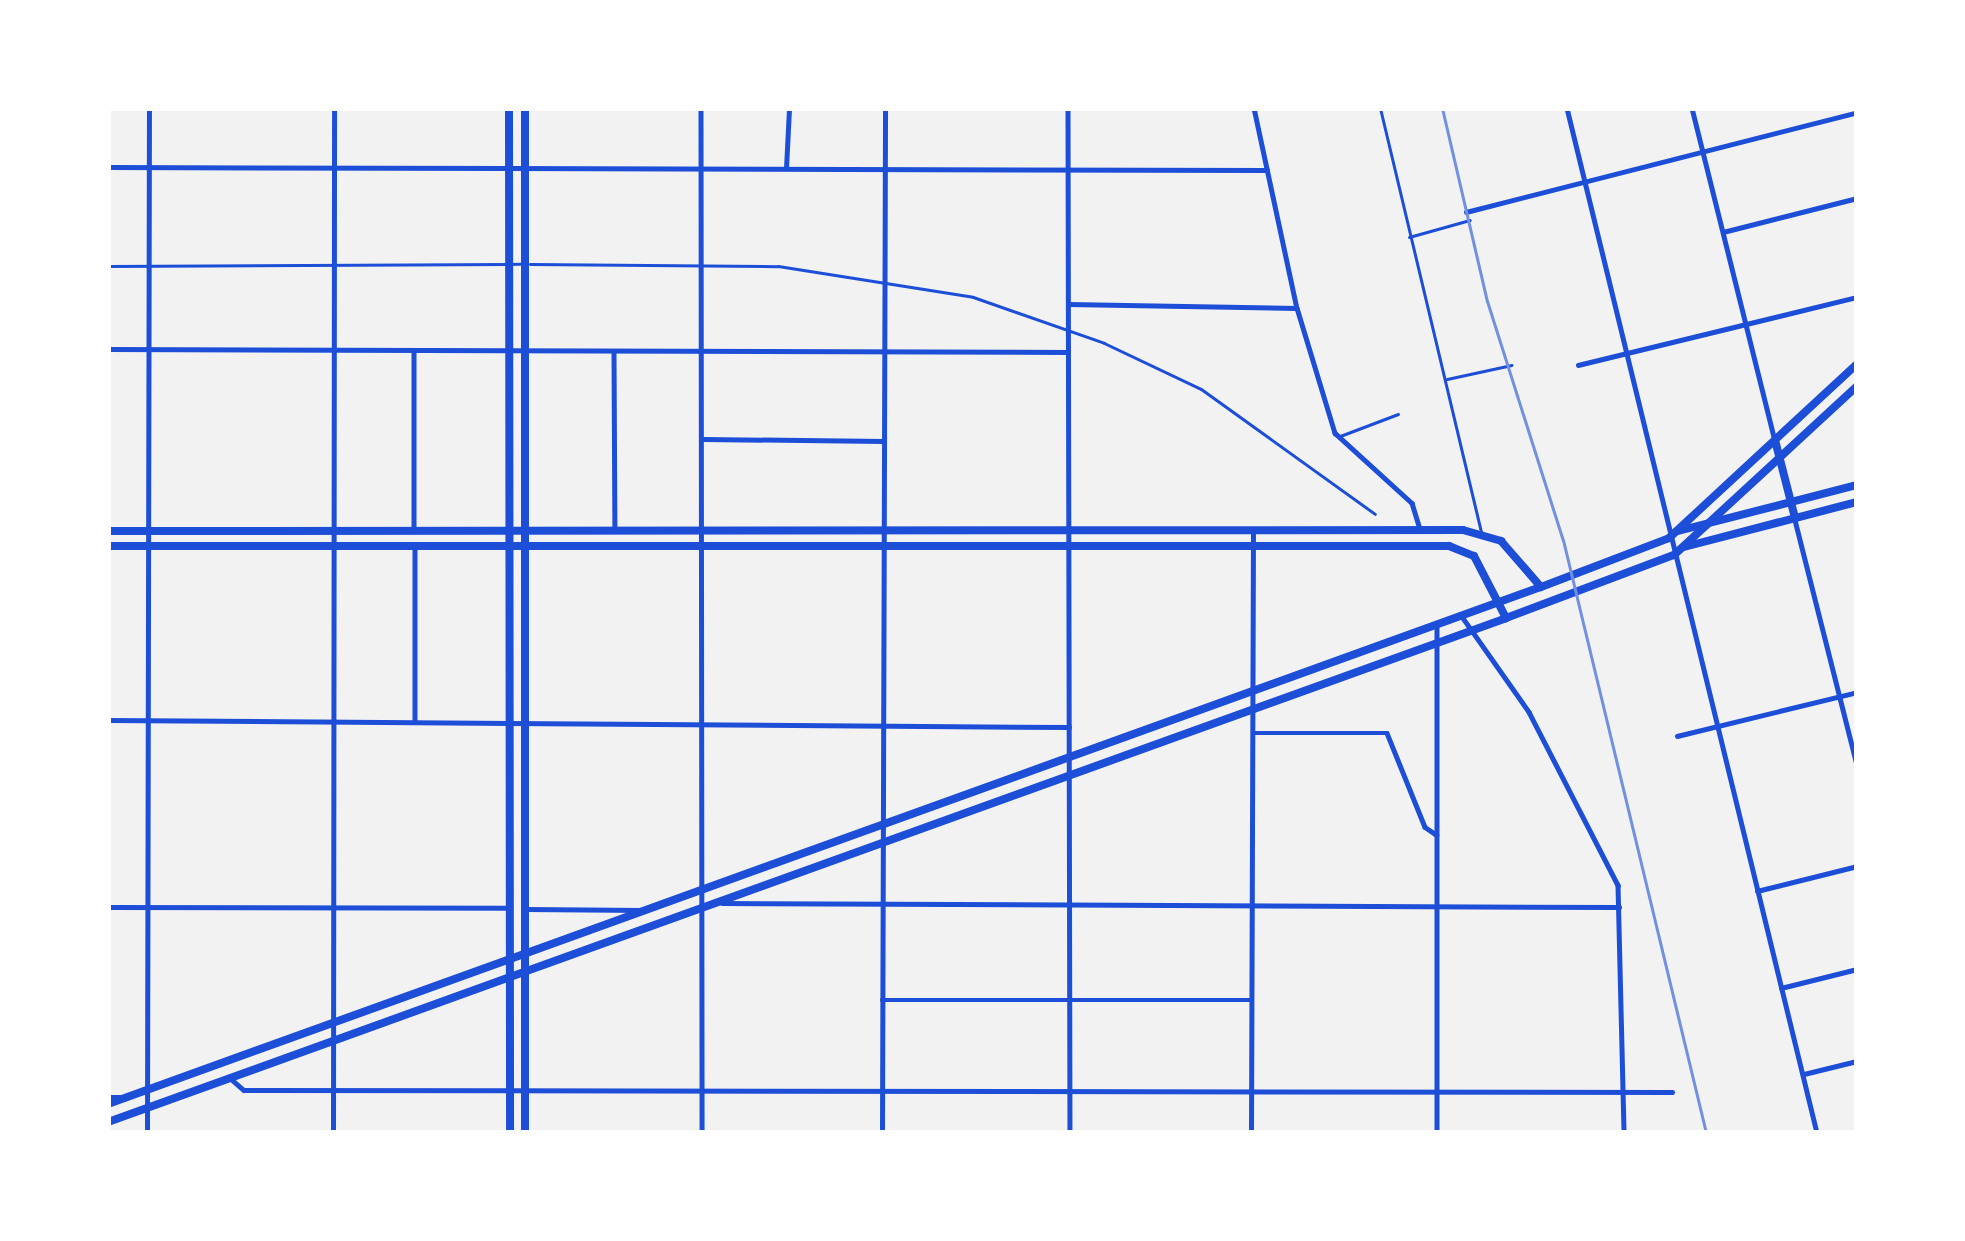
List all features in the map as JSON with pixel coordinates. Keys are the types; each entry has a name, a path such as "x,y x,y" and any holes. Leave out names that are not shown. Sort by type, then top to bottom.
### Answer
{"main road":[{"path":"508,108 510,1133"},
{"path":"525,108 525,1133"},
{"path":"1672,534 1857,364"},
{"path":"1678,551 1857,386"},
{"path":"1775,440 1795,518"},
{"path":"108,1100 1462,616 1672,534 1857,485"},
{"path":"108,1122 1472,631 1678,551 1857,502"},
{"path":"108,531 1481,532 1501,541 1541,587"},
{"path":"108,546 1463,549 1506,618"}],"street":[{"path":"147,1133 149,108"},
{"path":"333,1133 334,108"},
{"path":"701,108 701,1133"},
{"path":"786,169 789,108"},
{"path":"882,1133 885,108"},
{"path":"1069,108 1070,1133"},
{"path":"1254,108 1297,308 1338,436 1412,503 1420,530"},
{"path":"1567,108 1817,1133"},
{"path":"1692,108 1775,440"},
{"path":"1466,212 1857,112"},
{"path":"108,167 1267,170"},
{"path":"1723,232 1857,198"},
{"path":"1578,365 1857,297"},
{"path":"1068,304 1297,308"},
{"path":"108,349 1068,352"},
{"path":"414,352 414,531"},
{"path":"614,353 615,531"},
{"path":"700,439 883,441"},
{"path":"1795,518 1857,765"},
{"path":"1252,1133 1253,530"},
{"path":"415,547 415,720"},
{"path":"1462,616 1529,712 1595,829 1618,885 1624,1133"},
{"path":"1436,624 1437,1133"},
{"path":"1677,736 1857,692"},
{"path":"108,720 1069,727"},
{"path":"1253,733 1388,733 1425,827 1437,835"},
{"path":"1757,891 1857,866"},
{"path":"716,903 1619,908"},
{"path":"108,907 511,908"},
{"path":"525,909 642,910"},
{"path":"1781,988 1857,969"},
{"path":"882,1000 1252,1000"},
{"path":"1803,1075 1857,1061"},
{"path":"230,1078 244,1090 1672,1092"}],"lane":[{"path":"1380,108 1481,532"},
{"path":"1409,237 1470,220"},
{"path":"108,266 700,265 884,277 1068,329 1220,400 1375,514"},
{"path":"1445,380 1511,365"},
{"path":"1338,436 1398,414"}],"railway":[{"path":"1442,108 1487,301 1563,540 1706,1133"}]}
